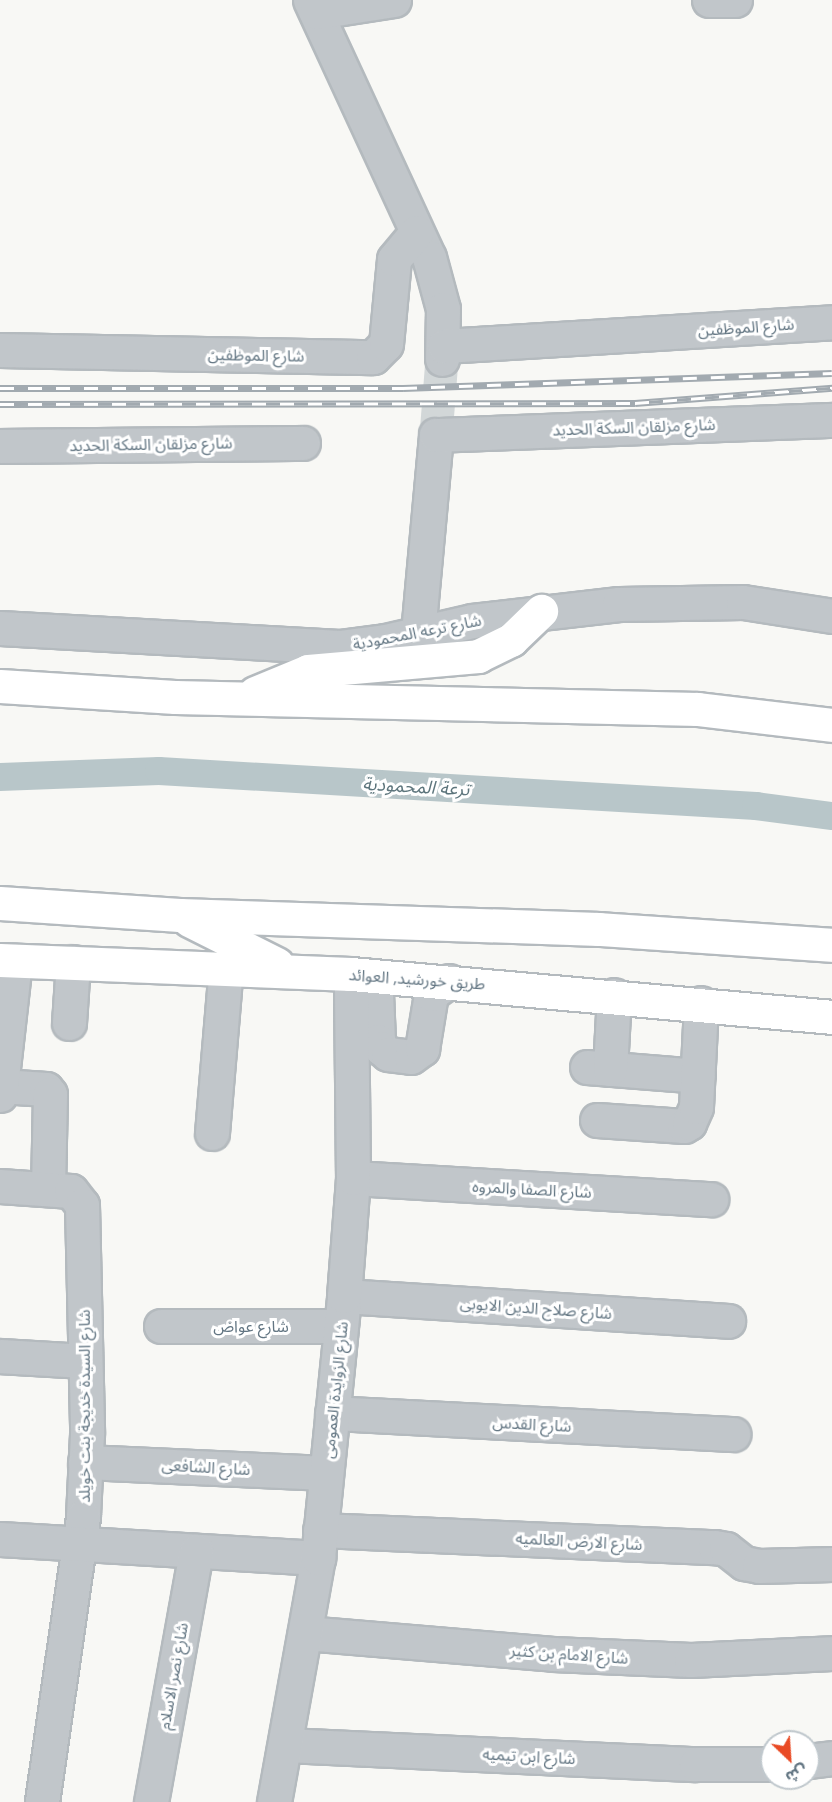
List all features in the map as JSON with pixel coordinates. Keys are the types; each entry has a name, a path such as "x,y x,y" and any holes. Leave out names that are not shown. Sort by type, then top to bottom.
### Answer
{"main road":[{"path":"249,697 308,671 478,656 511,640 541,611"},
{"path":"0,686 175,697 686,708 832,725"},
{"path":"0,903 180,915 599,928 832,945"},
{"path":"180,915 288,970"},
{"name":"طريق خورشيد, العوائد","path":"8,960 226,966 358,974 614,995 832,1017"}],"street":[{"path":"394,0 314,6 417,232"},
{"path":"709,0 735,0"},
{"name":"شارع الموظفين","path":"0,350 373,357 386,344 394,259 417,232 438,283 443,353 832,322"},
{"name":"شارع مزلقان السكة الحديد","path":"418,633 436,435 832,420"},
{"name":"شارع مزلقان السكة الحديد","path":"0,446 303,443"},
{"name":"شارع ترعه المحمودية","path":"0,628 299,647 339,647 541,611 672,601 743,602 832,616"},
{"path":"0,1095 8,960"},
{"path":"69,1023 73,962"},
{"path":"212,1133 226,966"},
{"path":"358,974 376,993 378,1041 381,1048 388,1054 411,1057 422,1049 431,994 449,981"},
{"name":"شارع الزوايدة العمومى","path":"274,1802 286,1745 319,1544 353,1178 358,974"},
{"path":"614,995 598,1068 698,1076"},
{"path":"597,1120 684,1126 695,1113 701,1003"},
{"path":"1,1086 46,1089 50,1094 48,1189"},
{"name":"شارع الصفا والمروه","path":"353,1178 711,1199"},
{"name":"شارع السيدة خديجة بنت خويلد","path":"0,1186 71,1191 82,1205 85,1462 80,1544 42,1802"},
{"name":"شارع صلاح الدين الايوبى","path":"342,1311 728,1321"},
{"name":"شارع عواض","path":"161,1326 342,1311"},
{"path":"0,1356 85,1361"},
{"name":"شارع القدس","path":"332,1413 733,1434"},
{"name":"شارع الشافعى","path":"85,1462 326,1473"},
{"name":"شارع الارض العالميه","path":"0,1539 196,1551 319,1544 715,1547 759,1566 832,1564"},
{"name":"شارع نصر الاسلام","path":"150,1802 196,1551"},
{"name":"شارع الامام بن كثير","path":"305,1634 553,1654 691,1660 832,1653"},
{"name":"شارع ابن تيميه","path":"286,1745 696,1764 760,1764"}],"waterway":[{"name":"ترعة المحمودية","path":"0,777 159,771 756,806 832,816"}],"tunnel":[{"path":"436,435 442,359"}],"railway":[{"path":"0,388 403,388 832,373"},
{"path":"0,404 635,403 832,388"}]}
